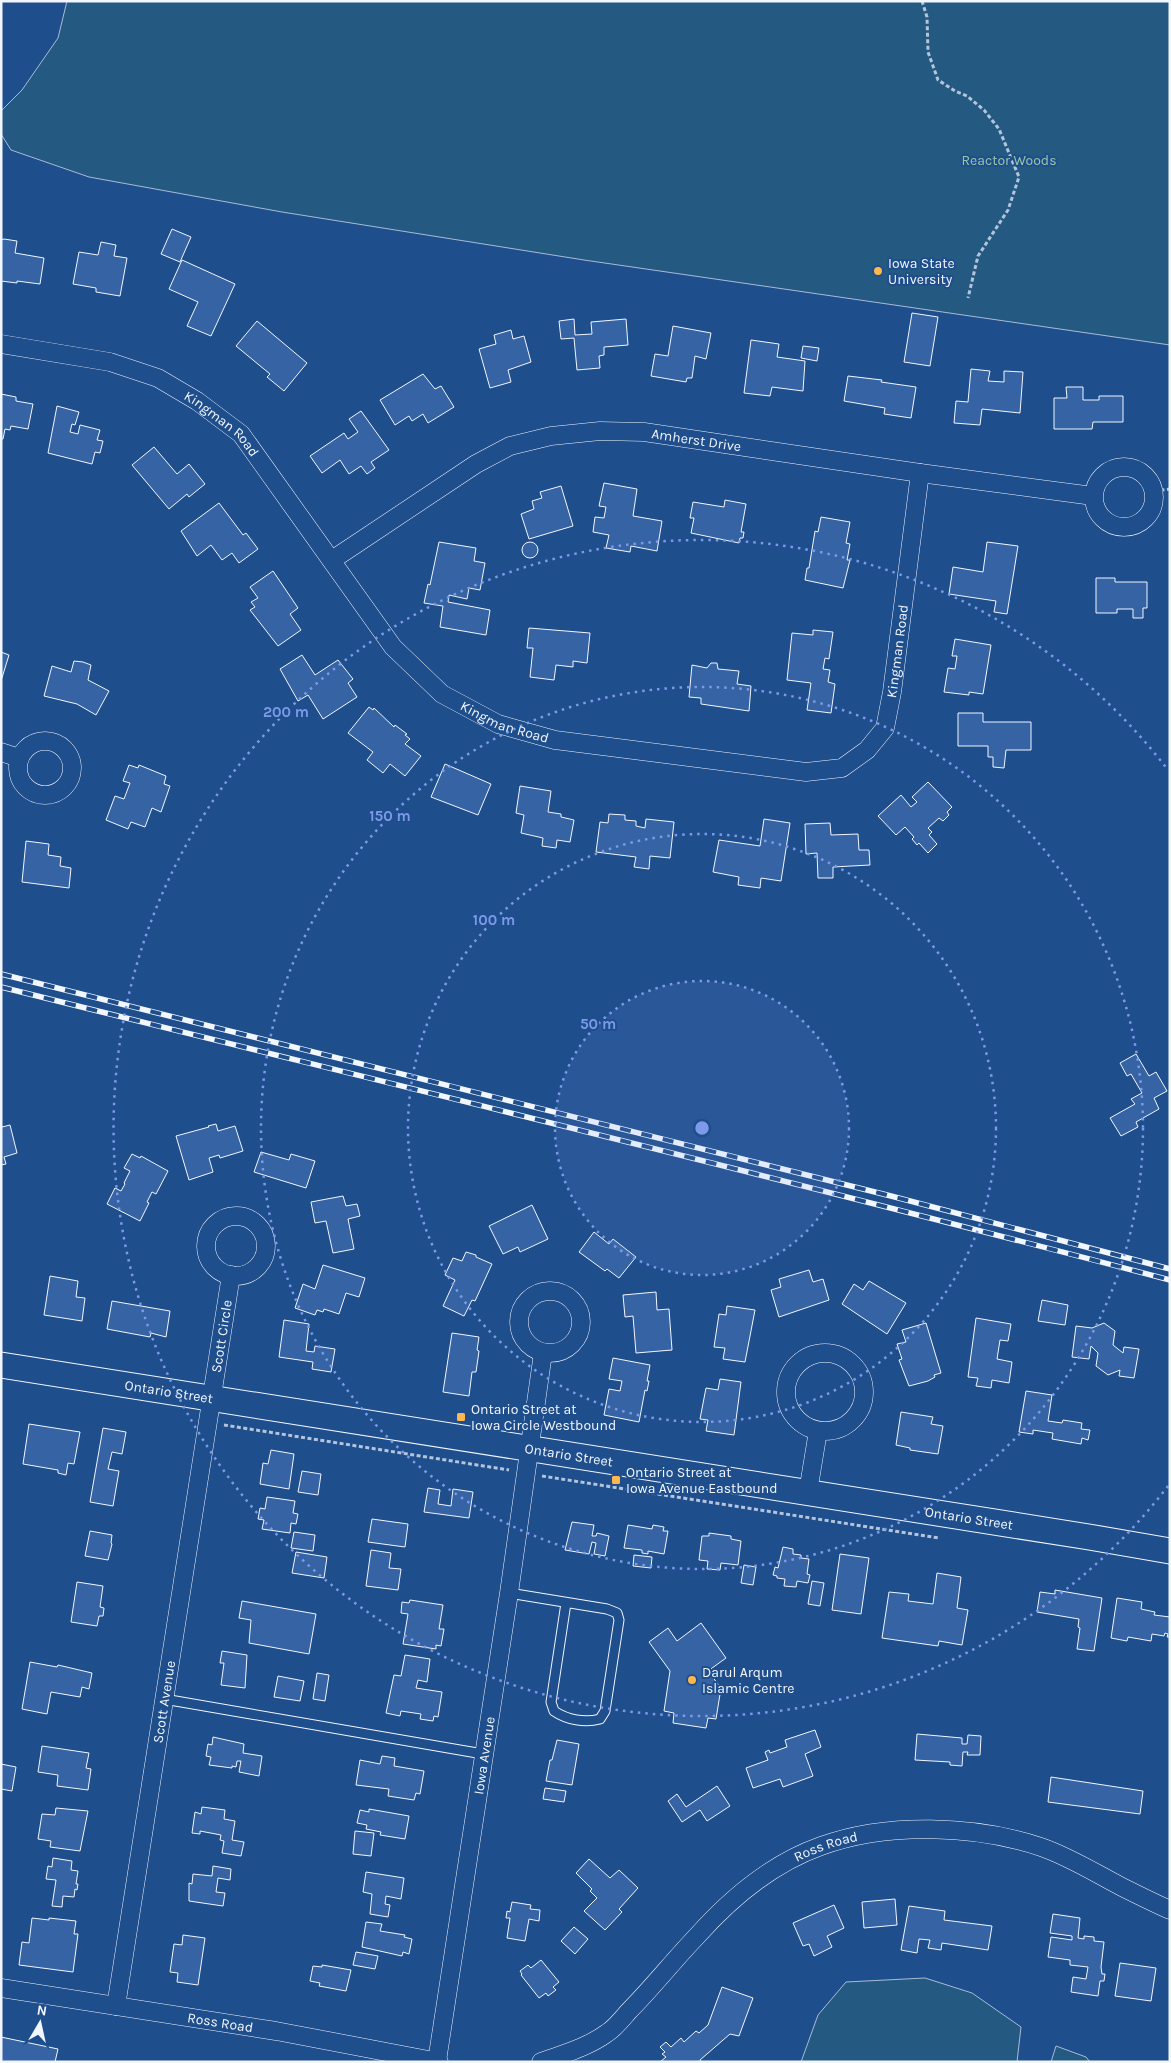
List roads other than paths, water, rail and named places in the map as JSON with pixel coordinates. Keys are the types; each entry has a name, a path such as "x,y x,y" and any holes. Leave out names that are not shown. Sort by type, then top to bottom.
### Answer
{"main road":[{"name":"Ontario Street","path":"1,1365 1170,1551"},
{"name":"Ontario Street","path":"1137,1545 1170,1546"}],"street":[{"name":"Kingman Road","path":"1,344 110,362 158,378 197,402 240,434 393,647 442,694 498,724 555,740 806,772 842,768 867,750 885,728 892,692 920,473"},
{"name":"Amherst Drive","path":"332,560 476,464 510,446 550,436 600,431 644,432 920,473 1093,496"},
{"path":"1116,467 1126,467 1144,474 1150,482 1162,490 1154,501 1151,511 1141,522 1126,528 1106,523 1099,516 1094,506 1093,496 1100,478 1107,471 1116,467"},
{"path":"1,752 19,758"},
{"name":"Scott Circle","path":"211,1398 231,1275"},
{"name":"Iowa Avenue","path":"438,2062 483,1754 509,1593 543,1352"},
{"path":"816,1353 828,1353 840,1356 851,1362 861,1378 864,1396 858,1413 845,1426 834,1431 818,1431 799,1422 791,1413 786,1401 785,1389 788,1377 794,1366 804,1358 816,1353"},
{"name":"Scott Avenue","path":"116,2006 211,1398"},
{"path":"808,1492 818,1431"},
{"name":"Ross Road","path":"541,2062 577,2049 607,2033 648,1992 697,1935 739,1893 779,1867 821,1846 863,1836 910,1829 976,1832 1040,1847 1075,1861 1122,1887 1170,1910"},
{"name":"Ross Road","path":"1,1988 276,2031 438,2062"}],"lane":[{"path":"509,1593 607,1609 617,1613 619,1620 605,1711 600,1719 590,1722 561,1716 554,1711 551,1702 566,1603"},
{"path":"164,1699 483,1754"}],"railway":[{"path":"1,974 891,1196 1170,1269"},
{"path":"1,987 732,1168 1170,1280"}],"place":[{"name":"Iowa State University","path":"878,271"},
{"name":"Ontario Street at Iowa Circle Westbound","path":"461,1417"},
{"name":"Ontario Street at Iowa Avenue Eastbound","path":"616,1480"},
{"name":"Darul Arqum Islamic Centre","path":"692,1680"}],"park label":[{"name":"Reactor Woods","path":"1009,160"}]}
